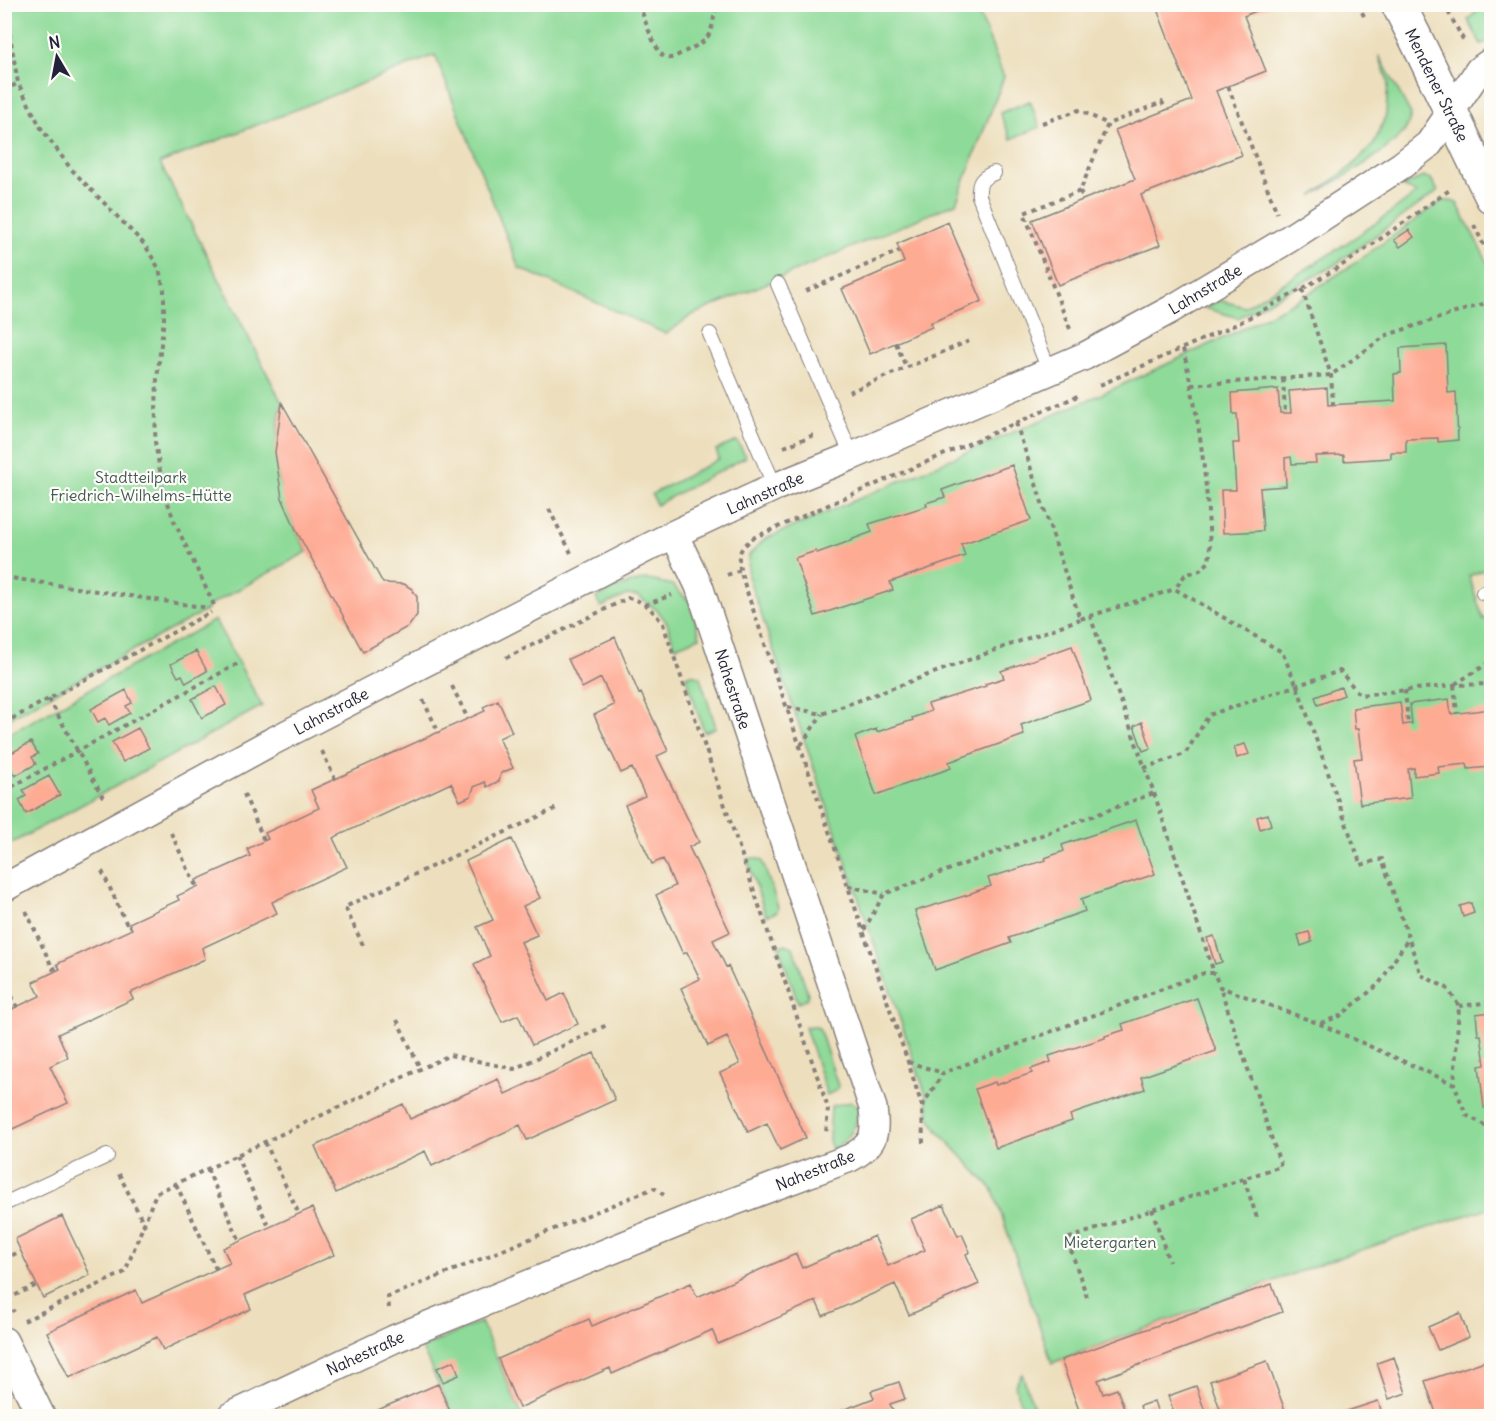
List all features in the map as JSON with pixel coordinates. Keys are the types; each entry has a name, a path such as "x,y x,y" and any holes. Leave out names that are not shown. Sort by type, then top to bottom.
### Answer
{"street":[{"name":"Mendener Straße","path":"1398,4 1429,62 1491,197"},
{"name":"Lahnstraße","path":"4,888 272,742 674,534 775,487 1085,356 1170,310 1287,240 1383,178 1429,144 1479,70 1491,61"},
{"name":"Nahestraße","path":"231,1416 394,1339 698,1215 850,1158 866,1149 871,1140 874,1131 873,1108 699,586 674,534"},
{"path":"12,1332 41,1416"}],"lane":[{"path":"994,173 981,179 978,185 979,196 1049,370"},
{"path":"778,284 852,456"},
{"path":"710,334 775,487"},
{"path":"4,1204 107,1156"}],"path":[{"path":"639,4 656,47 662,57 667,58 700,44 709,35 718,4"},
{"path":"4,16 9,30 18,83 41,128 71,169 146,245 159,269 164,290 164,318 156,379 155,442 163,488 174,521 214,604"},
{"path":"4,91 18,83"},
{"path":"1228,86 1280,222"},
{"path":"1074,338 1024,213 1080,191 1108,124 1162,102 1166,110"},
{"path":"1042,123 1080,110 1108,124"},
{"path":"1080,191 1084,200"},
{"path":"785,300 899,251"},
{"path":"1302,289 1331,375 1333,405"},
{"path":"1191,385 1331,375 1387,336 1491,301"},
{"path":"829,401 969,341"},
{"path":"896,343 906,367"},
{"path":"787,706 822,714 1080,619 1175,589 1185,575 1200,570 1209,562 1208,494 1183,349"},
{"path":"1282,379 1285,413"},
{"path":"1016,423 1080,619"},
{"path":"549,509 585,580"},
{"path":"742,546 739,556 743,580 908,1062 922,1106 924,1143"},
{"path":"4,577 210,610 4,723"},
{"path":"1175,589 1282,652 1298,686 1361,865 1382,859 1421,975 1447,988 1459,1006 1454,1084 1466,1115 1491,1129"},
{"path":"628,598 638,599 656,614 663,624 828,1108 825,1138"},
{"path":"1087,1297 1067,1239 1281,1166 1154,793 1090,616"},
{"path":"1454,685 1491,662"},
{"path":"4,791 239,663"},
{"path":"1144,768 1185,754 1209,715 1340,671 1360,695 1454,685 1491,684"},
{"path":"1454,685 1457,713"},
{"path":"452,686 468,719"},
{"path":"1405,690 1408,724"},
{"path":"49,699 104,799"},
{"path":"423,700 439,733"},
{"path":"801,746 822,714"},
{"path":"322,751 335,779"},
{"path":"848,886 884,894 1154,793"},
{"path":"244,794 263,838 266,836"},
{"path":"363,945 345,907 559,807"},
{"path":"171,833 195,884 197,883"},
{"path":"102,870 128,927 130,926"},
{"path":"864,931 884,894"},
{"path":"27,911 53,969 58,967"},
{"path":"1320,1024 1340,1016 1379,984 1408,938"},
{"path":"922,1106 943,1073 1204,973 1214,973"},
{"path":"4,979 17,1007"},
{"path":"1220,987 1320,1024 1454,1084"},
{"path":"1459,1006 1491,1002"},
{"path":"397,1020 420,1068"},
{"path":"12,1332 125,1272 145,1226 156,1193 450,1054 514,1069 609,1024"},
{"path":"908,1062 943,1073"},
{"path":"265,1142 298,1214"},
{"path":"236,1155 269,1227"},
{"path":"207,1169 240,1241"},
{"path":"118,1172 145,1226"},
{"path":"1244,1179 1258,1221"},
{"path":"176,1184 216,1269"},
{"path":"1152,1209 1169,1262"},
{"path":"4,1259 21,1251"},
{"path":"7,1299 37,1285"},
{"path":"4,1293 15,1315"}],"green space":[{"name":"Stadtteilpark Friedrich-Wilhelms-Hütte","path":"5,5 976,5 1004,77 956,203 692,315 666,334 519,268 435,55 160,163 282,403 276,444 279,480 289,515 307,552 208,606 207,610 5,720"},
{"path":"1491,5 1491,41 1481,44 1468,20 1478,10"},
{"path":"1379,55 1411,114 1406,128 1381,152 1312,196 1352,166 1374,144 1386,115 1388,82"},
{"path":"1030,101 1040,127 1011,139 1000,113"},
{"path":"1423,177 1431,179 1438,191 1333,266 1238,318 1205,308 1219,300 1245,307 1332,252 1417,193 1402,186"},
{"name":"Mietergarten","path":"1442,201 1457,203 1492,271 1491,567 1469,576 1483,619 1492,617 1491,1207 1325,1262 1052,1363 993,1190 938,1131 929,1117 926,1095 748,576 749,555 765,539 1102,394 1232,334 1303,297"},
{"path":"737,441 746,457 656,505 652,494 719,459 716,450"},
{"path":"645,579 672,585 690,602 700,637 675,647 667,623 658,611 638,596 627,595 601,607 596,598 618,587"},
{"path":"215,620 262,706 5,847 5,736"},
{"path":"692,674 700,677 715,724 715,728 704,732 686,676"},
{"path":"747,859 762,860 778,907 777,912 766,916"},
{"path":"785,944 793,947 808,994 808,998 798,1003 779,947"},
{"path":"805,1027 819,1028 838,1086 837,1090 827,1095"},
{"path":"851,1102 858,1106 855,1126 843,1142 832,1149 829,1141 831,1106"},
{"path":"481,1322 522,1416 453,1416 422,1348"},
{"path":"1022,1374 1037,1416 1025,1416 1015,1385"}],"building":[{"path":"1155,4 1273,4 1244,16 1266,71 1216,91 1242,155 1141,195 1160,245 1058,285 1032,220 1135,179 1115,130 1192,100"},
{"path":"948,222 982,301 930,323 932,327 870,354 842,289 904,262 897,244"},
{"path":"1409,230 1414,237 1400,247 1394,240"},
{"path":"1446,345 1448,393 1456,392 1458,440 1438,442 1438,438 1406,439 1406,452 1391,452 1391,458 1344,461 1344,455 1315,456 1316,463 1292,464 1291,457 1285,458 1286,486 1260,488 1263,531 1223,533 1221,490 1236,490 1233,443 1239,443 1237,414 1233,414 1232,393 1278,389 1280,413 1291,413 1289,391 1327,388 1328,405 1395,401 1394,374 1401,373 1400,348"},
{"path":"282,403 383,583 404,584 412,589 417,597 417,615 409,626 363,652 297,532 282,498 275,452"},
{"path":"1012,465 1031,520 961,544 965,556 890,582 893,590 815,616 795,558 816,551 817,553 872,532 869,524 927,506 926,503 945,497 942,490"},
{"path":"615,637 639,694 641,693 668,751 657,756 699,842 689,847 730,932 713,940 726,967 728,966 806,1138 780,1150 767,1123 748,1132 720,1073 740,1064 734,1051 727,1037 708,1046 681,988 700,979 687,952 683,954 656,895 675,886 663,859 652,864 625,805 645,796 632,768 621,773 594,715 614,705 601,678 582,688 568,659"},
{"path":"1072,646 1091,700 1021,725 1024,735 949,762 951,768 876,795 855,737 913,720 912,718 931,711 928,704 986,686 985,684 1004,678 1001,671"},
{"path":"196,651 207,671 186,683 182,675 178,677 171,664"},
{"path":"216,686 226,705 202,718 192,699"},
{"path":"1341,687 1344,695 1318,705 1315,697"},
{"path":"126,690 132,703 126,706 130,713 109,725 105,718 98,722 91,709"},
{"path":"1449,699 1451,714 1491,709 1491,767 1468,769 1467,764 1438,767 1439,773 1414,776 1414,768 1408,769 1411,798 1360,804 1354,759 1362,758 1353,708 1400,702 1403,725 1412,724 1410,704"},
{"path":"498,700 512,732 499,738 513,768 501,773 499,781 487,787 485,782 474,787 471,796 460,801 451,783 333,838 347,867 272,902 277,913 202,948 205,959 130,993 133,999 58,1034 68,1057 50,1066 68,1103 4,1133 4,1004 8,1011 40,996 33,982 60,969 57,964 132,929 129,923 179,900 177,896 199,886 196,880 250,856 247,849 268,839 265,833 319,808 311,790 485,711 483,707"},
{"path":"1142,722 1151,748 1143,751 1134,726"},
{"path":"138,728 149,748 123,762 112,742"},
{"path":"31,742 38,754 32,757 36,764 15,776 11,770 8,771 4,757"},
{"path":"1245,744 1249,754 1237,758 1234,747"},
{"path":"49,776 60,795 26,814 19,800 26,796 23,790"},
{"path":"1268,814 1271,825 1260,829 1257,817"},
{"path":"1136,820 1155,874 1081,899 1085,911 1009,938 1011,943 935,970 915,911 991,886 988,878 1046,860 1045,858 1064,851 1062,845"},
{"path":"512,839 540,898 523,906 537,935 521,942 548,1001 564,993 578,1024 532,1045 518,1015 502,1022 474,964 490,956 477,927 493,920 466,861"},
{"path":"1471,903 1474,913 1463,917 1460,906"},
{"path":"1309,932 1312,942 1301,946 1298,935"},
{"path":"1214,936 1222,962 1215,964 1207,938"},
{"path":"1197,998 1216,1051 1141,1077 1145,1089 1070,1115 1072,1121 996,1148 975,1089 995,1082 996,1085 1032,1073 1031,1069 1051,1062 1049,1056 1105,1038 1105,1036 1124,1030 1122,1024"},
{"path":"1491,1012 1491,1107 1484,1108 1479,1066 1485,1065 1476,1014"},
{"path":"594,1053 615,1100 527,1140 520,1125 432,1166 425,1151 336,1193 315,1146 403,1104 410,1119 498,1079 505,1094"},
{"path":"944,1205 958,1236 962,1234 970,1252 966,1254 979,1284 909,1315 895,1284 823,1316 816,1301 718,1344 712,1330 612,1374 610,1368 519,1408 498,1359 589,1319 592,1326 691,1283 697,1297 796,1254 802,1268 874,1236 888,1266 925,1250 911,1219"},
{"path":"312,1208 334,1255 245,1295 251,1309 163,1350 157,1337 69,1378 47,1332 136,1290 142,1303 230,1263 223,1248"},
{"path":"62,1216 90,1275 43,1298 15,1239"},
{"path":"1272,1284 1282,1312 1098,1380 1103,1394 1117,1389 1127,1416 1081,1416 1061,1360"},
{"path":"1460,1313 1469,1337 1438,1350 1428,1327"},
{"path":"1394,1357 1406,1393 1389,1399 1377,1363"},
{"path":"1491,1359 1491,1410 1472,1416 1437,1416 1425,1381"},
{"path":"454,1361 459,1375 443,1382 437,1368"},
{"path":"1267,1361 1287,1416 1175,1416 1168,1396 1196,1386 1206,1414 1220,1409 1210,1381"},
{"path":"899,1382 905,1399 890,1404 895,1416 836,1416 835,1413 874,1398 871,1391"},
{"path":"438,1384 452,1416 365,1416 389,1405"},
{"path":"1154,1401 1159,1416 1143,1416 1140,1406"},
{"path":"1378,1401 1383,1416 1332,1416"}]}
